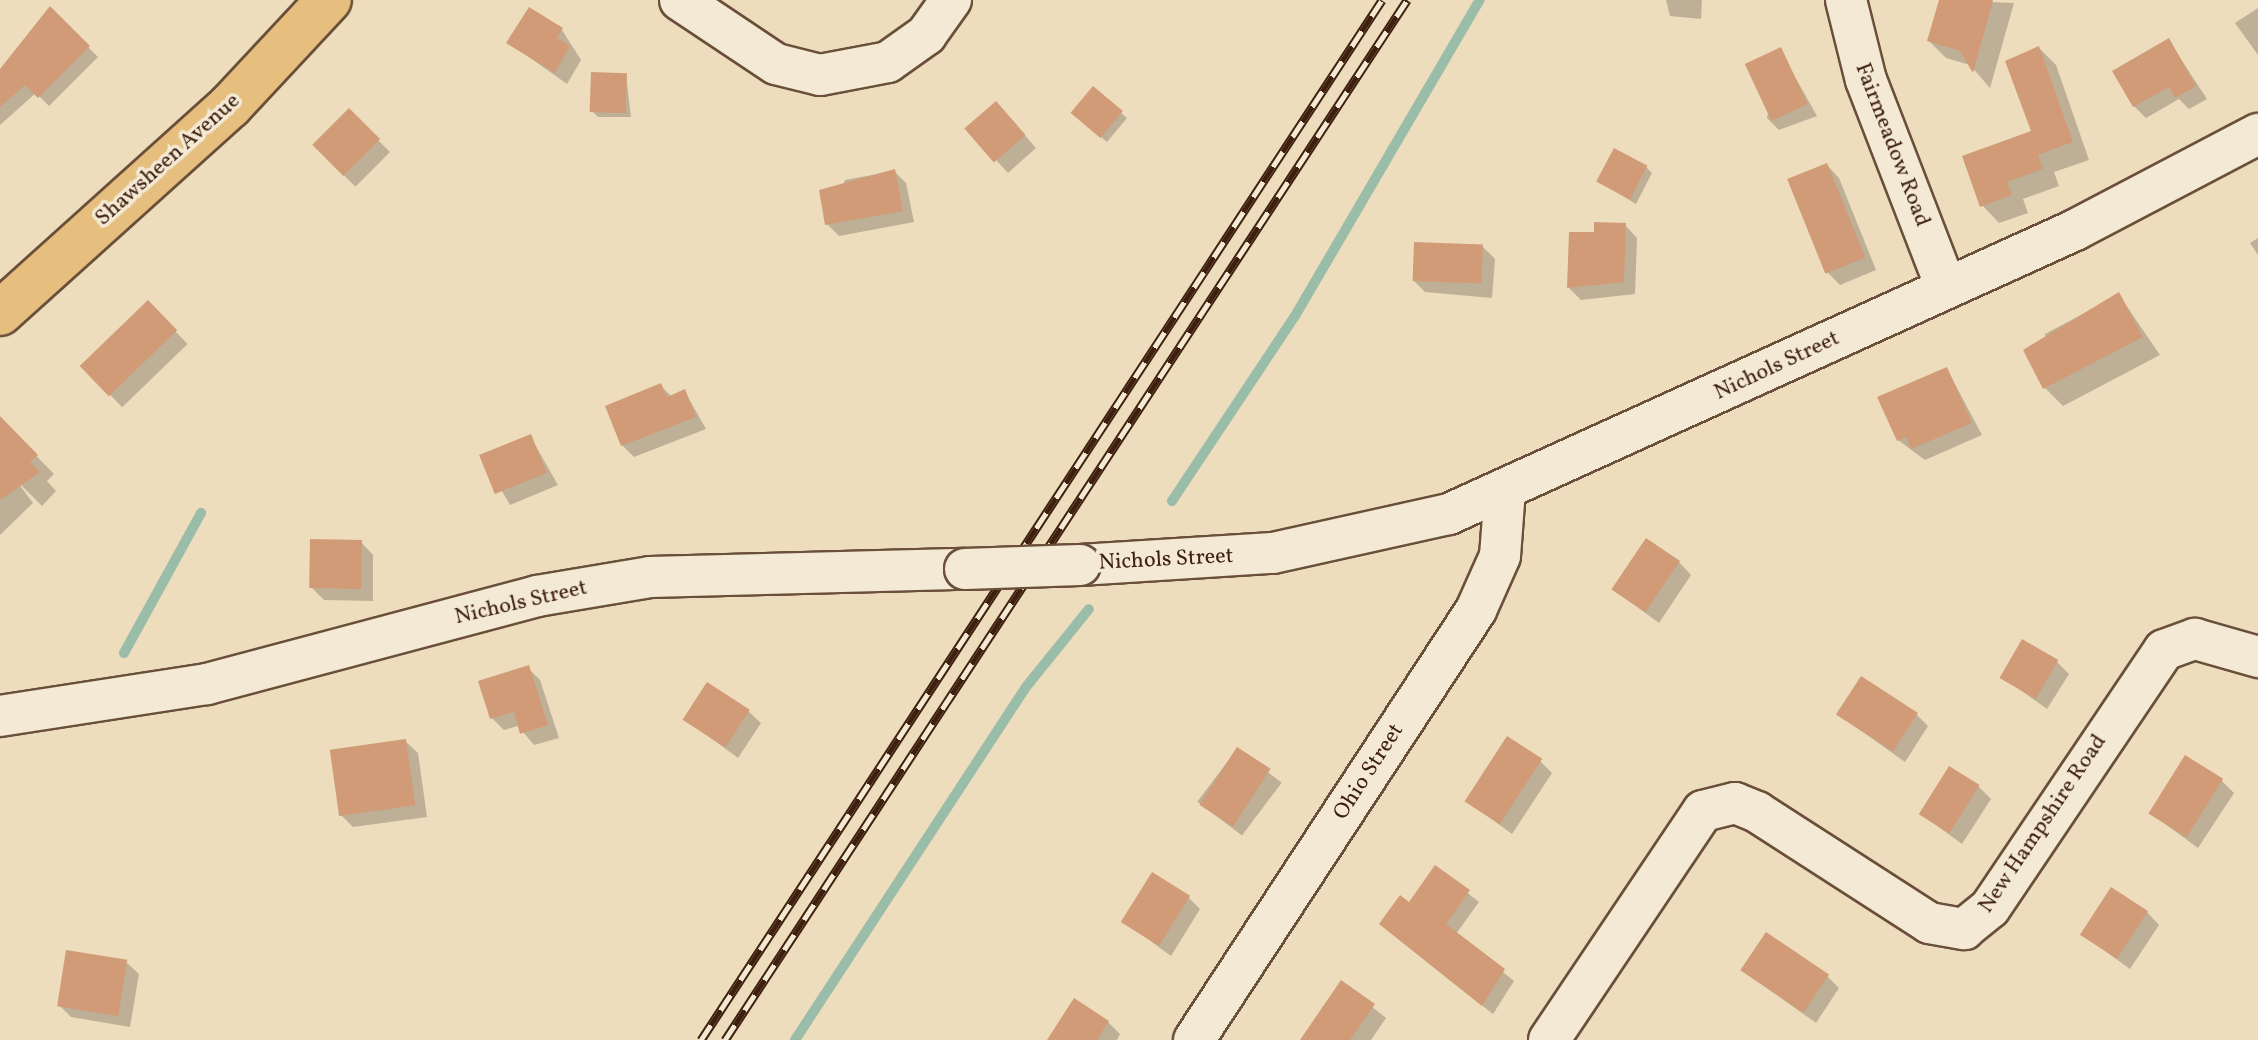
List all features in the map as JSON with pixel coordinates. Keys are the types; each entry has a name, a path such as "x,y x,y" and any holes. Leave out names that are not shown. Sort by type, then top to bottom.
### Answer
{"main road":[{"name":"Shawsheen Avenue","path":"0,313 230,106 329,0"}],"street":[{"path":"680,0 776,64 820,75 888,62 926,35 951,0"},
{"name":"Fairmeadow Road","path":"1846,0 1866,80 1946,287"},
{"name":"Nichols Street","path":"0,716 207,684 537,596 621,582 777,568 965,569 1080,565 1339,542 1395,531 1505,490 2142,198 2258,134"},
{"name":"Ohio Street","path":"1194,1040 1476,610 1500,556 1505,490"},
{"name":"New Hampshire Road","path":"1549,1040 1692,822 1719,804 1757,812 1929,923 1946,930 1977,922 2151,663 2178,643 2211,641 2258,657"}],"building":[{"path":"1939,0 1993,0 1973,73 1960,51 1927,41"},
{"path":"50,6 90,46 38,98 25,85 0,107 0,69"},
{"path":"529,7 563,28 557,38 570,46 555,73 506,43"},
{"path":"2169,38 2196,86 2175,98 2169,87 2133,107 2112,71"},
{"path":"2039,46 2073,142 2038,155 2043,169 2007,182 2012,195 1980,207 1962,156 2031,131 2005,61"},
{"path":"1781,47 1808,104 1771,121 1745,64"},
{"path":"591,72 627,73 626,113 590,112"},
{"path":"1093,86 1123,111 1100,138 1071,113"},
{"path":"996,101 1026,135 994,163 964,129"},
{"path":"349,108 380,139 343,176 312,145"},
{"path":"1614,148 1648,166 1630,199 1596,182"},
{"path":"1827,163 1865,258 1825,274 1787,179"},
{"path":"895,169 903,211 825,225 819,190"},
{"path":"1594,222 1626,223 1624,282 1567,288 1569,232 1594,232"},
{"path":"1414,242 1483,244 1482,283 1413,281"},
{"path":"2119,292 2143,337 2043,389 2023,350"},
{"path":"148,300 177,330 109,396 80,366"},
{"path":"1947,367 1972,423 1911,449 1906,437 1897,441 1877,397"},
{"path":"661,383 667,397 685,389 696,417 621,446 605,406"},
{"path":"0,416 38,455 30,462 40,472 0,500"},
{"path":"531,434 547,473 495,494 479,455"},
{"path":"1646,538 1680,561 1645,612 1611,589"},
{"path":"310,539 362,540 361,589 309,588"},
{"path":"2022,639 2058,660 2036,699 2000,678"},
{"path":"529,665 548,725 520,734 514,712 490,719 478,681"},
{"path":"1861,676 1918,713 1893,752 1836,715"},
{"path":"707,682 750,710 725,748 682,720"},
{"path":"1507,736 1542,759 1500,824 1465,801"},
{"path":"406,739 415,805 339,816 330,750"},
{"path":"1237,747 1271,769 1233,827 1199,805"},
{"path":"2185,755 2223,779 2187,837 2148,814"},
{"path":"1949,766 1980,785 1949,833 1919,814"},
{"path":"1435,865 1470,890 1446,924 1505,969 1482,1006 1379,924 1400,895 1409,902"},
{"path":"1152,872 1190,896 1159,946 1121,922"},
{"path":"2111,887 2148,911 2117,959 2080,935"},
{"path":"1766,932 1829,974 1803,1013 1740,970"},
{"path":"66,950 127,960 118,1016 57,1006"},
{"path":"1341,980 1375,1004 1350,1040 1300,1040"},
{"path":"1074,998 1109,1021 1097,1040 1047,1040"}],"waterway":[{"path":"1172,501 1295,316 1480,0"},
{"path":"124,653 201,513"},
{"path":"795,1040 1026,687 1089,609"}],"railway":[{"path":"701,1040 1382,0"},
{"path":"725,1040 1407,0"}]}
